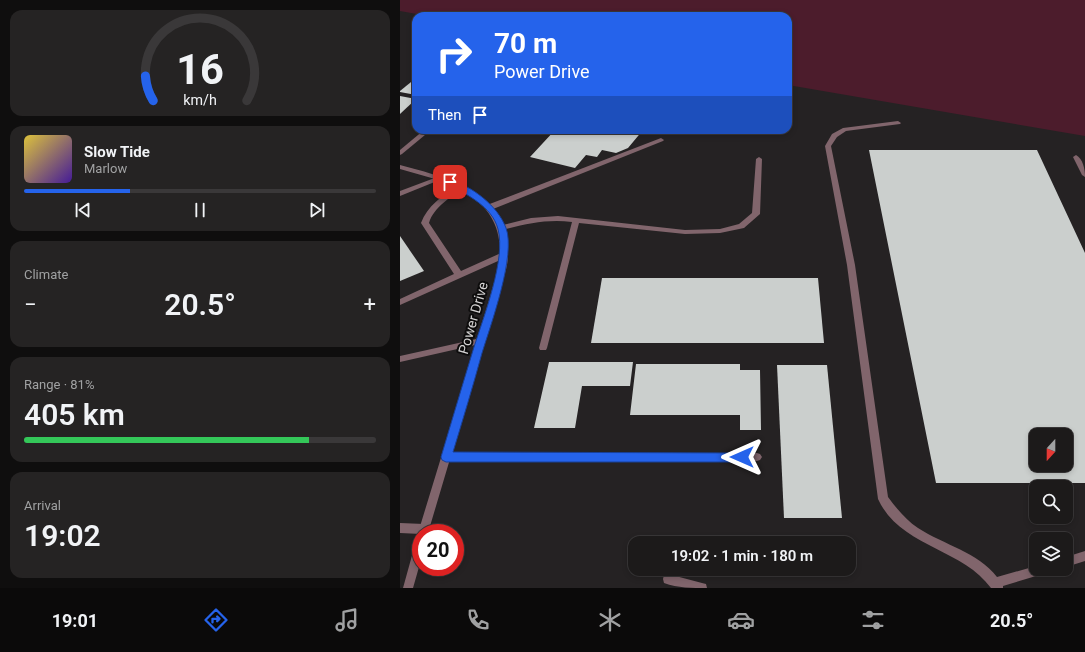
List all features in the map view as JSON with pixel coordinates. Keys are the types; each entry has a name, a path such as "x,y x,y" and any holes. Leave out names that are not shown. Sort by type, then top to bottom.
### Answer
{"street":[{"path":"898,123 845,129 838,132 831,139 828,146 851,266 883,499 895,515 914,532 978,567 996,586 1029,574"},
{"path":"400,153 423,134"},
{"path":"490,207 661,140"},
{"path":"1076,157 1085,175"},
{"path":"502,228 531,220 558,218 685,232 720,231 741,226 756,214 759,158"},
{"name":"Power Drive","path":"400,167 440,178 459,186 490,207 502,228 504,255 495,294 426,524"},
{"path":"400,194 440,178"},
{"path":"459,186 430,212 426,217 425,222 460,275"},
{"path":"543,348 576,220"},
{"path":"400,302 504,255"},
{"path":"400,359 481,341"},
{"path":"446,457 757,457"},
{"path":"400,528 412,530"},
{"path":"1073,560 1085,556"},
{"path":"408,588 412,574"},
{"path":"668,579 702,588"}],"shaded area":[{"path":"400,0 1085,0 1085,136 792,86 792,12 412,13 400,11"}],"building":[{"path":"412,81 412,94 400,91"},
{"path":"400,96 412,98 412,103 400,114"},
{"path":"551,134 640,134 628,148 616,153 602,150 597,157 586,155 575,168 530,157"},
{"path":"869,150 1037,150 1085,253 1085,483 1073,483 1073,480 1029,480 1029,483 936,483"},
{"path":"400,236 424,271 400,281"},
{"path":"602,278 818,278 824,343 591,343"},
{"path":"549,362 633,362 630,386 582,386 575,428 534,428"},
{"path":"636,364 740,364 740,370 760,370 761,430 740,430 740,415 630,415"},
{"path":"777,365 827,365 842,518 784,518"}],"route":[{"path":"450,182 474,195 490,207 502,228 504,255 495,294 446,457 742,457"}]}
